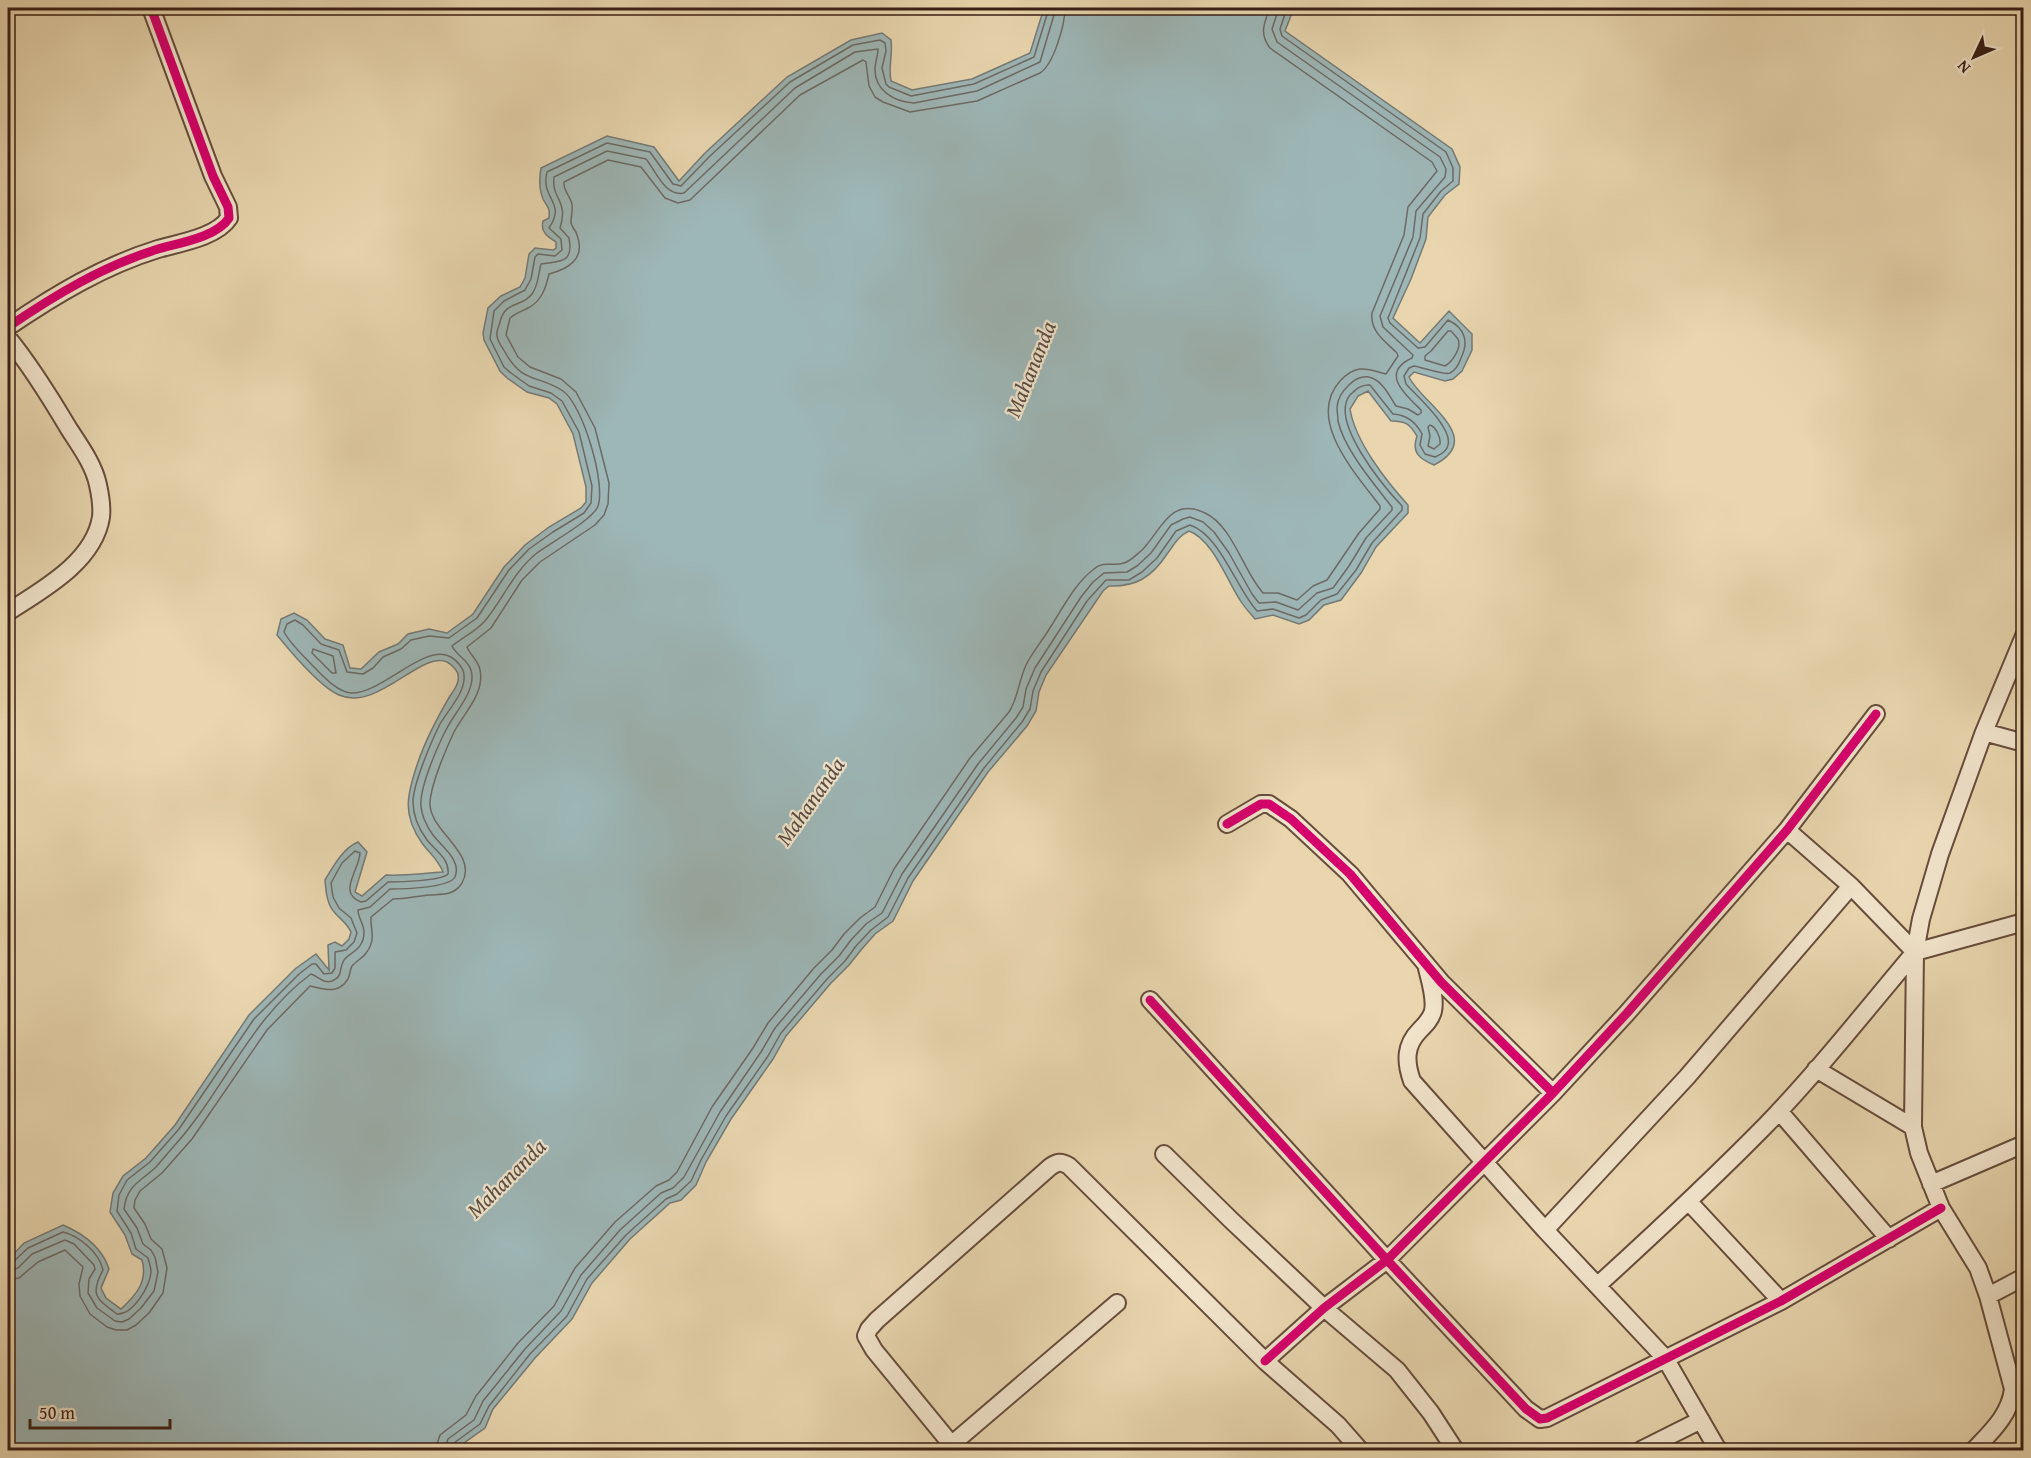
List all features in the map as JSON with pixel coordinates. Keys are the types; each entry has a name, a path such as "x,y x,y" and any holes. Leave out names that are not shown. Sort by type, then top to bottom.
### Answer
{"street":[{"path":"8,327 77,282 140,255 217,231 229,218 228,207 213,176 152,8"},
{"path":"8,338 41,383 90,464 98,485 101,516 95,537 78,560 40,592 8,612"},
{"path":"1974,1450 2006,1414 2018,1387 1978,1268 1941,1208 1919,1153 1913,1127 1915,952 1921,919 1940,854 1984,732 2024,636"},
{"path":"1265,1361 1324,1308 1387,1260 1553,1093 1627,1013 1787,830 1876,714"},
{"path":"1984,732 2024,743"},
{"path":"1227,824 1261,804 1269,804 1283,813 1350,874 1426,964 1479,1022 1553,1093"},
{"path":"1787,830 1851,886 1915,952"},
{"path":"1545,1230 1687,1077 1851,886"},
{"path":"1598,1285 1689,1202 1779,1111 1915,952 2024,922"},
{"path":"1426,964 1433,1011 1429,1021 1408,1044 1406,1053 1408,1070 1417,1089 1665,1358 1718,1450"},
{"path":"1150,1000 1387,1260 1526,1409 1540,1419 1547,1418 1781,1301 1941,1208"},
{"path":"1816,1069 1913,1127"},
{"path":"1779,1111 1888,1239"},
{"path":"1931,1184 2024,1144"},
{"path":"1164,1154 1231,1221 1324,1308 1397,1370 1431,1413 1455,1450"},
{"path":"1118,1303 953,1448 874,1350 866,1336 877,1320 1056,1163 1063,1162 1265,1361 1338,1425 1360,1450"},
{"path":"1689,1202 1781,1301"},
{"path":"1988,1296 2024,1277"},
{"path":"1641,1450 1701,1420"}],"water":[{"name":"Mahananda","path":"1044,8 1294,8 1285,31 1452,149 1460,167 1459,184 1445,195 1428,217 1426,239 1393,318 1420,343 1449,311 1472,334 1472,350 1462,371 1453,379 1445,381 1414,372 1409,377 1446,421 1453,432 1454,444 1449,455 1434,465 1418,455 1415,447 1417,436 1412,428 1403,422 1391,421 1368,391 1358,396 1350,409 1365,447 1381,473 1408,505 1408,513 1376,547 1361,573 1341,600 1324,605 1309,620 1299,624 1273,615 1255,619 1242,603 1212,551 1197,535 1189,531 1179,538 1155,569 1142,579 1127,585 1109,586 1103,591 1046,675 1039,692 1036,711 1027,726 988,772 913,881 893,921 875,934 786,1036 773,1059 731,1119 706,1162 696,1185 681,1200 670,1203 630,1239 592,1283 572,1319 535,1358 493,1409 485,1428 454,1450 8,1450 8,1260 24,1243 63,1225 85,1237 102,1254 109,1269 101,1288 106,1298 121,1309 139,1288 143,1268 142,1260 132,1254 125,1235 110,1212 113,1193 123,1176 146,1158 175,1125 249,1015 295,969 316,954 329,970 328,945 335,942 342,946 349,939 351,932 332,910 326,894 325,880 339,858 358,842 367,852 355,892 362,896 386,875 443,872 439,863 416,833 411,823 408,805 411,786 424,747 457,683 456,670 447,662 436,661 425,664 383,689 354,698 331,691 306,668 277,635 281,619 294,613 307,620 325,639 343,645 350,668 361,669 379,652 398,644 408,634 429,629 447,633 473,614 504,567 525,545 581,508 586,502 586,487 573,434 557,404 549,398 527,392 507,378 500,371 484,340 483,333 488,308 501,296 520,287 525,278 529,254 535,248 553,250 556,248 556,242 543,228 543,221 549,218 549,211 541,191 541,168 607,136 654,147 679,181 705,153 787,77 851,40 882,33 891,40 891,81 912,90 972,79 1030,53"}],"cycle path":[{"path":"8,327 99,273 138,256 207,235 223,225 229,218 228,207 213,176 151,8"},
{"path":"1265,1361 1324,1308 1387,1260 1553,1093 1627,1013 1787,830 1876,714"},
{"path":"1227,824 1261,804 1269,804 1291,819 1350,874 1441,982 1553,1093"},
{"path":"1150,1000 1387,1260 1526,1409 1540,1419 1547,1418 1781,1301 1941,1208"}]}
